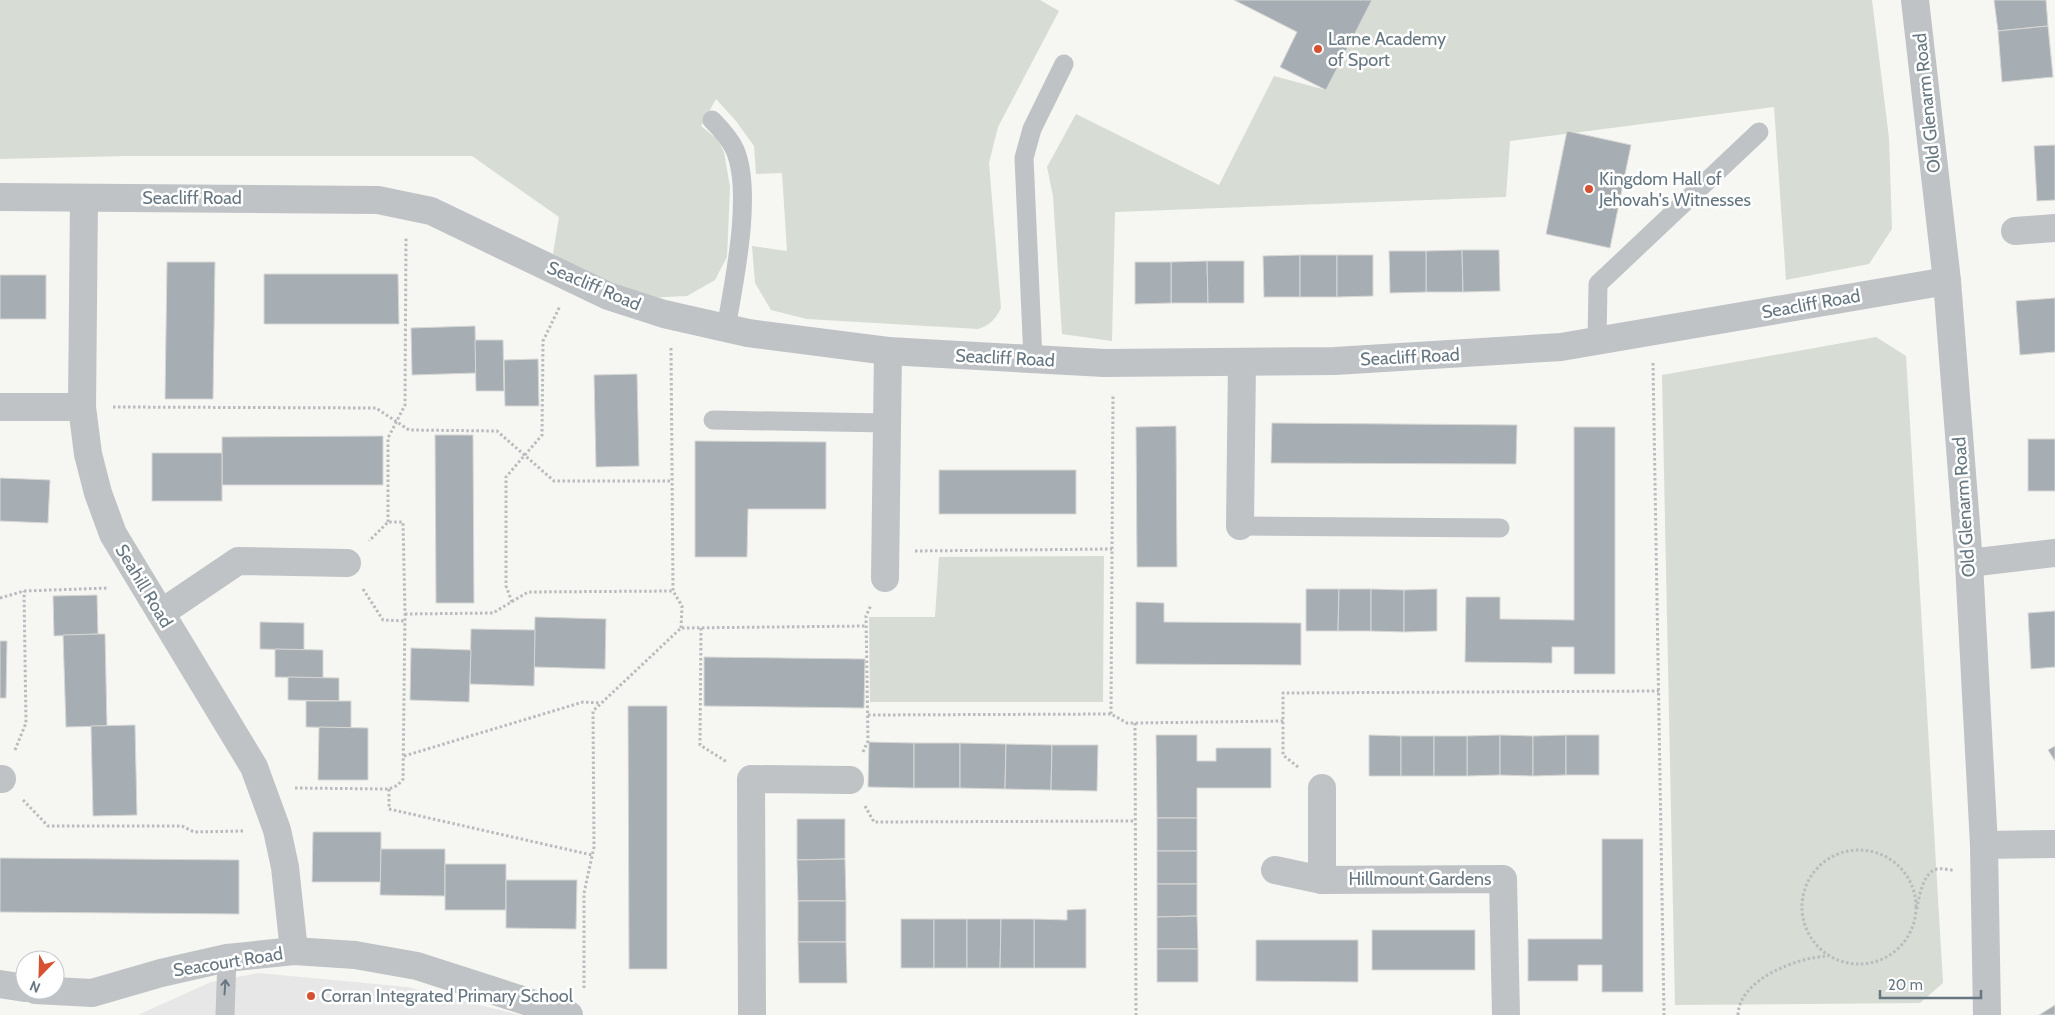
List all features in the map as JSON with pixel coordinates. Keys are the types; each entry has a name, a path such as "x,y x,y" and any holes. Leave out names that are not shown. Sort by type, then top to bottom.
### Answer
{"street":[{"name":"Old Glenarm Road","path":"1915,0 1947,281 1969,563 1984,845 1987,1015"},
{"name":"Seacliff Road","path":"0,197 378,200 409,205 446,218 608,296 635,305 726,328 778,338 888,351 1114,363 1242,363 1447,356 1561,347 1947,281"},
{"name":"Seahill Road","path":"84,198 82,407 88,454 98,493 113,534 240,740 262,787 277,830 285,867 294,951"},
{"path":"2015,231 2055,228"},
{"path":"886,565 888,351"},
{"path":"1240,526 1242,363"},
{"path":"0,407 82,407"},
{"path":"1969,563 2055,553"},
{"path":"161,613 238,561 347,563"},
{"path":"752,1015 751,779 850,780"},
{"name":"Hillmount Gardens","path":"1322,788 1322,880"},
{"path":"1984,845 2055,844"},
{"name":"Hillmount Gardens","path":"1275,870 1322,880 1502,879 1506,1015"},
{"name":"Seacourt Road","path":"65,998 91,1004 161,973 227,958 294,951 355,955 417,966 530,1010 576,1006"},
{"path":"0,984 15,986"}],"lane":[{"path":"1033,359 1024,158 1032,129 1064,64"},
{"path":"712,120 723,131 735,150 742,180 740,250 726,328"},
{"path":"1597,341 1598,284 1759,132"},
{"path":"713,420 887,423"},
{"path":"1240,526 1500,528"},
{"path":"225,1015 227,958"}],"path":[{"path":"405,621 383,620 347,563 388,522 388,438 405,405 406,231 409,205"},
{"path":"512,602 506,586 506,476 542,435 543,341 573,279"},
{"path":"1652,332 1655,408 1664,1015"},
{"path":"1111,714 1114,363"},
{"path":"671,374 673,591 682,606 681,628"},
{"path":"82,407 376,408 409,430 497,431 554,481 672,481"},
{"path":"262,787 389,789 398,785 403,779 406,614 403,522 388,522"},
{"path":"1112,549 886,565 866,616 868,742 850,780 874,822 1136,821"},
{"path":"0,598 24,591 106,590 136,574"},
{"path":"24,591 26,723 1,779 48,826 182,826 194,832 277,830"},
{"path":"406,614 493,613 528,592 673,591"},
{"path":"576,1006 584,893 592,855 593,711 681,628 866,626"},
{"path":"701,628 700,745 751,779"},
{"path":"1322,788 1283,755 1283,693 1659,691"},
{"path":"404,756 583,702 602,702"},
{"path":"868,714 1111,714 1127,723 1283,721"},
{"path":"1135,723 1136,1015"},
{"path":"389,789 389,809 592,855"},
{"path":"1916,912 1912,886 1906,874 1892,860 1874,852 1854,850 1837,854 1821,864 1810,877 1803,894 1802,912 1806,929 1815,945 1829,956 1846,963 1863,964 1883,959 1899,948 1911,932 1916,912 1921,890 1930,873 1936,869 1985,872"},
{"path":"1738,1015 1738,1006 1748,992 1768,974 1789,963 1829,956"}],"shaded area":[{"path":"0,0 1040,0 1059,11 998,127 989,163 1001,308 992,322 978,329 807,319 771,310 755,283 752,246 787,251 782,173 756,174 754,146 736,121 716,99 701,126 718,140 724,152 730,187 727,257 715,280 687,296 645,298 594,276 553,254 559,217 472,156 126,156 0,159"},
{"path":"1372,0 1872,0 1889,138 1892,229 1869,264 1786,280 1774,107 1510,141 1506,197 1115,212 1112,341 1062,334 1053,196 1047,167 1076,114 1219,185 1274,76 1326,90"},
{"path":"1876,337 1906,356 1943,983 1920,1003 1675,1005 1662,375"},
{"path":"1104,556 1103,702 870,702 869,617 935,617 939,557"},
{"name":"Corran Integrated Primary School","path":"258,973 407,987 520,1015 138,1015 211,982"}],"building":[{"name":"Larne Academy of Sport","path":"1234,0 1372,0 1326,90 1280,67 1297,32"},
{"path":"1994,0 2046,0 2048,26 1998,31"},
{"path":"2048,26 2053,77 2002,82 1998,31"},
{"name":"Kingdom Hall of Jehovah's Witnesses","path":"1567,131 1631,145 1610,248 1546,234"},
{"path":"2055,145 2055,200 2037,201 2034,146"},
{"path":"1462,250 1463,292 1426,292 1426,251"},
{"path":"1462,250 1499,250 1500,291 1463,292"},
{"path":"1389,251 1426,251 1426,292 1390,293"},
{"path":"1300,255 1300,297 1264,297 1263,256"},
{"path":"1300,255 1337,255 1337,297 1300,297"},
{"path":"1337,255 1373,255 1373,296 1337,297"},
{"path":"1207,261 1208,303 1171,303 1171,262"},
{"path":"1207,261 1244,261 1244,303 1208,303"},
{"path":"167,262 215,262 213,399 165,399"},
{"path":"1135,262 1171,262 1171,303 1135,304"},
{"path":"264,274 398,274 399,324 264,324"},
{"path":"0,275 46,275 46,319 0,319"},
{"path":"2055,298 2055,352 2020,355 2016,301"},
{"path":"475,326 476,373 412,375 411,328"},
{"path":"475,340 503,340 504,391 476,391"},
{"path":"538,359 539,406 505,406 504,360"},
{"path":"637,374 639,466 596,467 594,375"},
{"path":"1272,423 1517,425 1516,464 1271,463"},
{"path":"1176,426 1177,567 1137,567 1136,427"},
{"path":"1574,427 1615,427 1615,674 1574,674 1574,647 1552,647 1552,663 1465,662 1466,597 1500,597 1500,619 1574,620"},
{"path":"435,435 473,435 474,603 436,603"},
{"path":"383,436 383,485 222,485 222,437"},
{"path":"2028,439 2055,439 2055,491 2028,491"},
{"path":"695,441 826,442 826,509 748,509 747,557 695,557"},
{"path":"152,453 222,453 222,501 152,501"},
{"path":"939,470 1076,470 1076,514 939,514"},
{"path":"0,478 50,480 48,523 0,521"},
{"path":"1306,589 1339,589 1338,631 1306,631"},
{"path":"1339,589 1371,589 1371,631 1338,631"},
{"path":"1371,589 1404,590 1404,632 1371,631"},
{"path":"1437,589 1437,631 1404,632 1404,590"},
{"path":"97,595 98,634 54,636 53,596"},
{"path":"1136,602 1164,603 1164,622 1301,623 1301,665 1136,664"},
{"path":"2055,611 2055,667 2031,669 2028,613"},
{"path":"535,617 606,619 605,669 534,667"},
{"path":"260,622 304,623 304,650 260,649"},
{"path":"471,629 535,630 534,686 470,684"},
{"path":"105,634 107,726 66,727 63,635"},
{"path":"0,641 7,641 6,698 0,698"},
{"path":"411,648 471,650 469,702 410,700"},
{"path":"275,649 323,650 323,678 275,677"},
{"path":"704,657 865,659 864,708 704,706"},
{"path":"288,677 339,678 339,701 288,700"},
{"path":"306,701 351,701 351,728 306,727"},
{"path":"628,706 667,706 667,969 629,969"},
{"path":"135,725 137,815 93,816 91,726"},
{"path":"319,727 368,728 368,780 318,780"},
{"path":"1156,735 1197,735 1197,761 1216,761 1216,748 1271,748 1271,788 1197,788 1197,818 1157,818"},
{"path":"1369,735 1401,736 1401,776 1369,776"},
{"path":"1500,735 1500,775 1467,776 1467,736"},
{"path":"1500,735 1533,736 1533,776 1500,775"},
{"path":"1566,735 1566,775 1533,776 1533,736"},
{"path":"1566,735 1599,735 1599,775 1566,775"},
{"path":"1401,736 1434,736 1434,776 1401,776"},
{"path":"1434,736 1467,736 1467,776 1434,776"},
{"path":"869,742 914,743 914,788 868,787"},
{"path":"914,743 960,743 960,788 914,788"},
{"path":"960,743 1006,744 1005,789 960,788"},
{"path":"1006,744 1052,745 1051,790 1005,789"},
{"path":"1052,745 1098,745 1097,791 1051,790"},
{"path":"2055,746 2055,761 2048,750"},
{"path":"1157,818 1197,818 1197,851 1157,851"},
{"path":"797,819 845,819 845,859 797,860"},
{"path":"313,832 381,832 381,882 312,882"},
{"path":"1602,839 1643,839 1643,992 1602,992 1602,965 1578,965 1578,981 1528,981 1528,939 1602,939"},
{"path":"381,849 445,849 445,896 380,895"},
{"path":"1157,851 1197,851 1197,884 1157,884"},
{"path":"0,858 239,860 239,914 0,912"},
{"path":"845,859 846,901 798,901 797,860"},
{"path":"445,864 506,864 506,910 445,910"},
{"path":"506,880 577,880 576,929 506,928"},
{"path":"1157,884 1197,884 1197,916 1157,917"},
{"path":"798,901 846,901 846,942 798,942"},
{"path":"1086,909 1086,968 1034,968 1034,919 1067,920 1067,910"},
{"path":"1197,916 1198,949 1157,949 1157,917"},
{"path":"901,919 934,919 934,968 901,968"},
{"path":"934,919 967,919 967,968 934,968"},
{"path":"967,919 1001,919 1000,968 967,968"},
{"path":"1001,919 1034,919 1034,968 1000,968"},
{"path":"1372,930 1475,930 1475,970 1372,970"},
{"path":"1256,940 1358,940 1358,982 1256,981"},
{"path":"798,942 846,942 847,983 799,983"},
{"path":"1157,949 1198,949 1198,982 1157,982"},
{"path":"2055,1005 2055,1015 2039,1015"}],"place":[{"name":"Larne Academy of Sport","path":"1318,49"},
{"name":"Kingdom Hall of Jehovah's Witnesses","path":"1589,189"},
{"name":"Corran Integrated Primary School","path":"311,996"}]}
